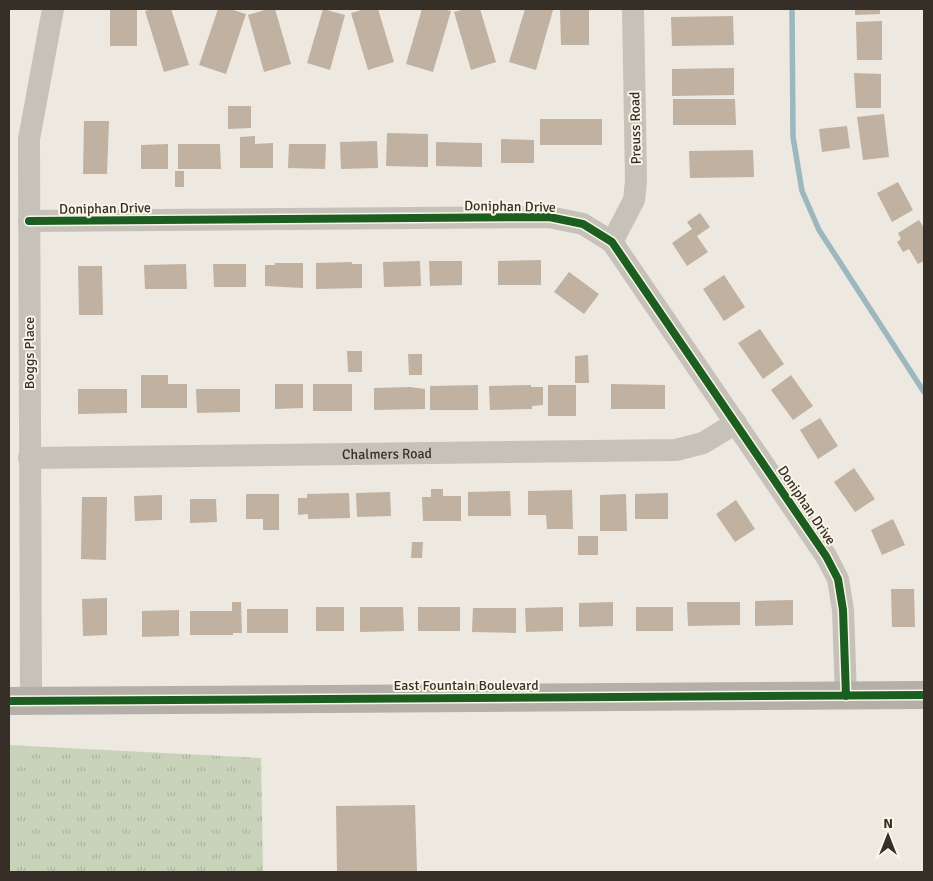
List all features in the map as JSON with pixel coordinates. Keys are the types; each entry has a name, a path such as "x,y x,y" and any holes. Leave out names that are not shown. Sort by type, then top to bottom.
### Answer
{"main road":[{"name":"East Fountain Boulevard","path":"20,701 924,695"}],"street":[{"name":"Boggs Place","path":"20,701 29,458 29,139 53,9"},
{"name":"Preuss Road","path":"612,242 634,200 636,181 633,9"},
{"name":"Doniphan Drive","path":"29,221 549,216 583,224 612,242 826,556 838,579 843,610 846,696"},
{"name":"Chalmers Road","path":"29,458 676,450 703,443 736,422"}],"green space":[{"path":"9,745 261,758 263,872 9,872"}],"building":[{"path":"110,9 137,9 137,46 110,46"},
{"path":"171,9 189,65 164,72 145,11"},
{"path":"218,9 230,9 246,14 226,74 199,65"},
{"path":"268,9 275,9 291,64 264,72 248,15"},
{"path":"323,9 345,15 330,70 307,63"},
{"path":"365,9 378,9 394,62 368,70 351,13"},
{"path":"422,9 451,11 433,72 406,64"},
{"path":"465,9 480,9 496,62 471,70 454,12"},
{"path":"525,9 553,10 536,70 509,62"},
{"path":"560,9 589,9 589,45 561,45"},
{"path":"855,9 880,9 880,14 855,15"},
{"path":"733,16 734,45 672,46 671,17"},
{"path":"882,21 882,60 857,60 856,22"},
{"path":"734,68 734,95 672,96 672,69"},
{"path":"854,73 881,74 881,108 856,108"},
{"path":"673,99 735,99 736,125 673,125"},
{"path":"228,106 251,106 251,128 228,129"},
{"path":"884,114 889,157 863,160 857,117"},
{"path":"540,119 602,119 602,145 540,145"},
{"path":"84,121 109,121 107,174 83,174"},
{"path":"847,126 850,148 822,152 819,129"},
{"path":"387,133 428,134 428,167 386,166"},
{"path":"255,136 255,144 273,143 273,168 240,168 240,137"},
{"path":"501,139 534,140 534,163 501,163"},
{"path":"377,141 378,168 341,169 340,142"},
{"path":"436,142 482,143 482,167 436,166"},
{"path":"168,144 168,169 141,169 141,145"},
{"path":"178,144 220,144 221,169 178,169"},
{"path":"289,144 326,144 325,169 288,168"},
{"path":"753,150 754,177 690,178 689,151"},
{"path":"175,171 184,171 184,187 175,187"},
{"path":"898,182 913,210 892,222 877,193"},
{"path":"700,213 710,227 697,236 708,252 687,266 672,243 692,229 687,222"},
{"path":"919,220 924,228 924,261 918,264 909,249 903,252 897,242 901,239 898,233"},
{"path":"541,260 541,285 498,285 498,261"},
{"path":"420,261 421,286 384,287 383,262"},
{"path":"429,261 462,261 462,285 430,286"},
{"path":"352,262 352,264 362,264 362,288 316,289 316,263"},
{"path":"275,263 303,263 303,288 265,286 265,265 275,265"},
{"path":"186,264 187,289 145,289 144,265"},
{"path":"213,264 246,264 246,287 214,287"},
{"path":"78,266 102,266 103,315 79,315"},
{"path":"569,272 599,294 584,314 554,292"},
{"path":"724,275 745,307 724,321 703,289"},
{"path":"760,329 784,364 763,379 738,343"},
{"path":"347,351 362,351 362,372 348,372"},
{"path":"408,354 422,354 422,375 409,375"},
{"path":"588,355 589,383 575,383 575,356"},
{"path":"141,375 168,375 168,384 187,384 187,408 141,408"},
{"path":"791,375 813,406 793,420 771,390"},
{"path":"275,384 303,384 303,408 275,409"},
{"path":"313,384 352,384 352,411 313,411"},
{"path":"611,384 665,385 665,409 611,409"},
{"path":"478,385 478,410 430,410 430,386"},
{"path":"531,385 531,387 543,387 543,405 532,406 532,409 490,410 489,386"},
{"path":"548,385 576,385 576,416 548,416"},
{"path":"410,387 425,389 425,409 374,410 374,388"},
{"path":"78,389 127,389 127,413 78,414"},
{"path":"196,389 240,389 240,412 197,413"},
{"path":"820,418 838,446 818,459 800,430"},
{"path":"854,468 875,499 855,512 834,482"},
{"path":"431,489 443,489 443,496 461,496 461,521 423,521 422,497 431,497"},
{"path":"572,490 573,529 547,529 546,515 528,515 528,491"},
{"path":"510,491 511,516 468,516 468,492"},
{"path":"390,492 391,516 357,517 356,493"},
{"path":"349,493 350,518 308,519 308,514 298,515 298,498 307,498 307,494"},
{"path":"668,493 668,519 635,519 635,494"},
{"path":"246,494 279,494 279,530 263,530 263,519 246,519"},
{"path":"626,494 627,531 600,531 600,495"},
{"path":"162,495 162,520 135,521 134,496"},
{"path":"82,497 107,497 106,560 81,559"},
{"path":"190,499 216,499 217,522 190,523"},
{"path":"736,500 755,529 735,542 716,514"},
{"path":"893,519 905,545 882,555 871,530"},
{"path":"578,536 598,536 598,555 578,555"},
{"path":"412,542 423,542 422,558 411,558"},
{"path":"891,589 914,589 915,627 892,627"},
{"path":"107,598 107,635 83,636 82,599"},
{"path":"793,600 793,625 755,626 755,601"},
{"path":"232,602 241,602 242,633 233,633 233,635 190,635 190,611 232,611"},
{"path":"613,602 613,626 579,627 579,603"},
{"path":"687,602 740,602 740,625 688,626"},
{"path":"316,607 344,607 344,631 316,631"},
{"path":"360,607 403,607 404,631 360,632"},
{"path":"418,607 460,607 460,631 418,631"},
{"path":"563,607 563,631 526,632 525,608"},
{"path":"636,607 673,607 673,631 636,631"},
{"path":"473,608 516,608 516,633 472,632"},
{"path":"247,609 288,609 288,633 247,633"},
{"path":"179,610 179,636 142,637 142,611"},
{"path":"415,805 417,872 337,872 336,806"}],"waterway":[{"path":"792,9 793,137 802,191 819,230 924,392"}],"cycle path":[{"path":"29,221 549,217 583,224 612,242 826,556 838,579 843,610 846,696"},
{"path":"9,701 924,695"}]}
